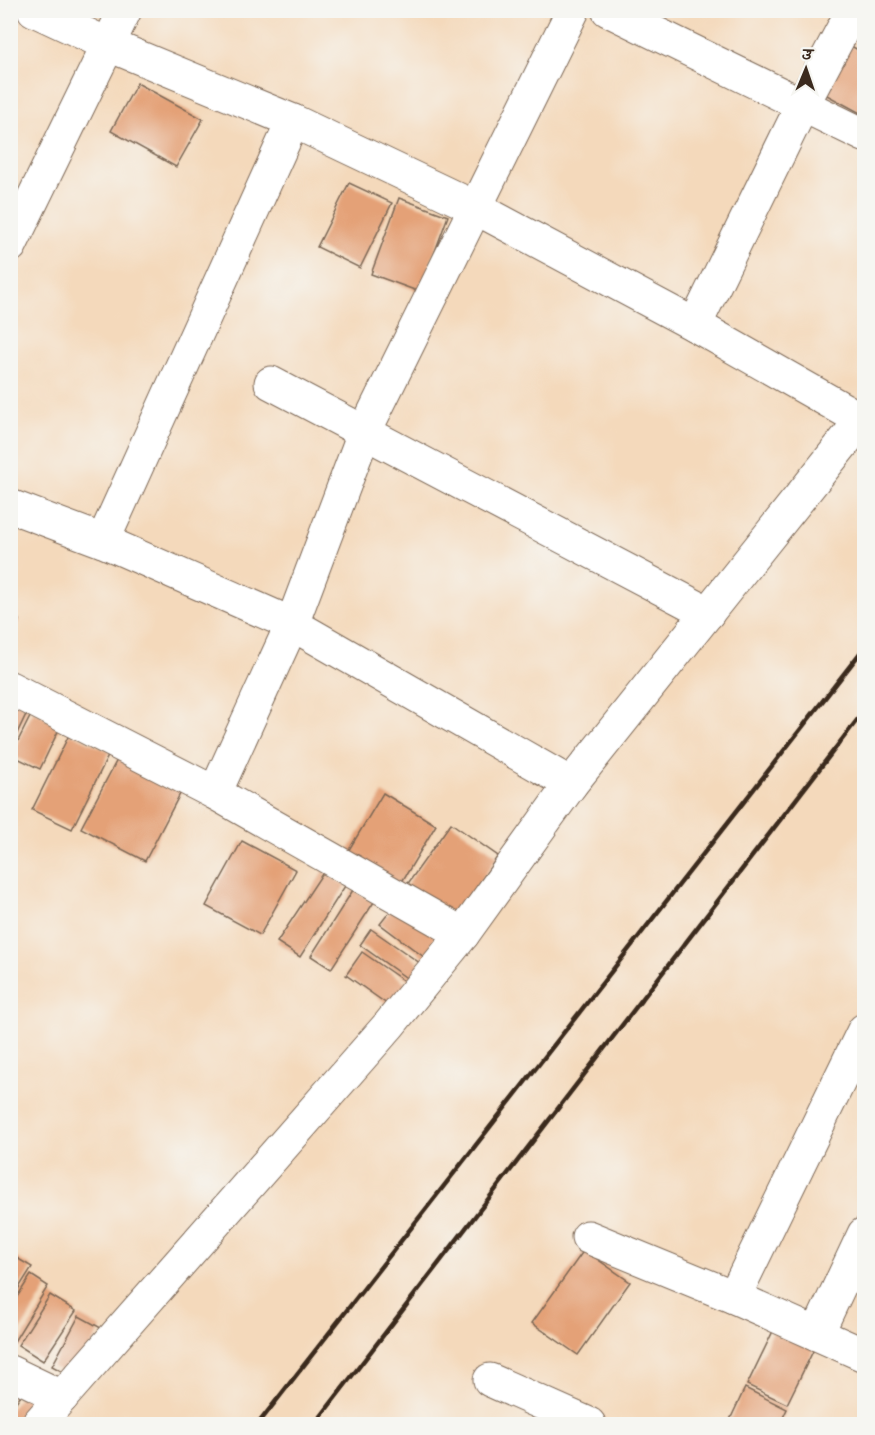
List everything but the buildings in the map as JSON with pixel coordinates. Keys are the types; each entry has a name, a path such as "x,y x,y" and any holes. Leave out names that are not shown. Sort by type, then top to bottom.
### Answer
{"street":[{"path":"34,10 109,45 293,121 476,208 863,418 571,784 463,934 381,1034 38,1425"},
{"path":"10,246 21,196 109,45 125,10"},
{"path":"215,793 292,624 364,433 573,10"},
{"path":"608,10 864,135"},
{"path":"695,325 803,104 853,10"},
{"path":"102,541 293,121"},
{"path":"271,383 708,613"},
{"path":"10,506 102,541 292,624 571,784"},
{"path":"10,688 215,793 463,934"},
{"path":"734,1297 864,1030"},
{"path":"817,1334 864,1234"},
{"path":"588,1237 734,1297 864,1355"},
{"path":"10,1372 62,1397"},
{"path":"490,1380 589,1425"}],"railway":[{"path":"258,1424 864,648"},
{"path":"315,1424 864,711"}]}
